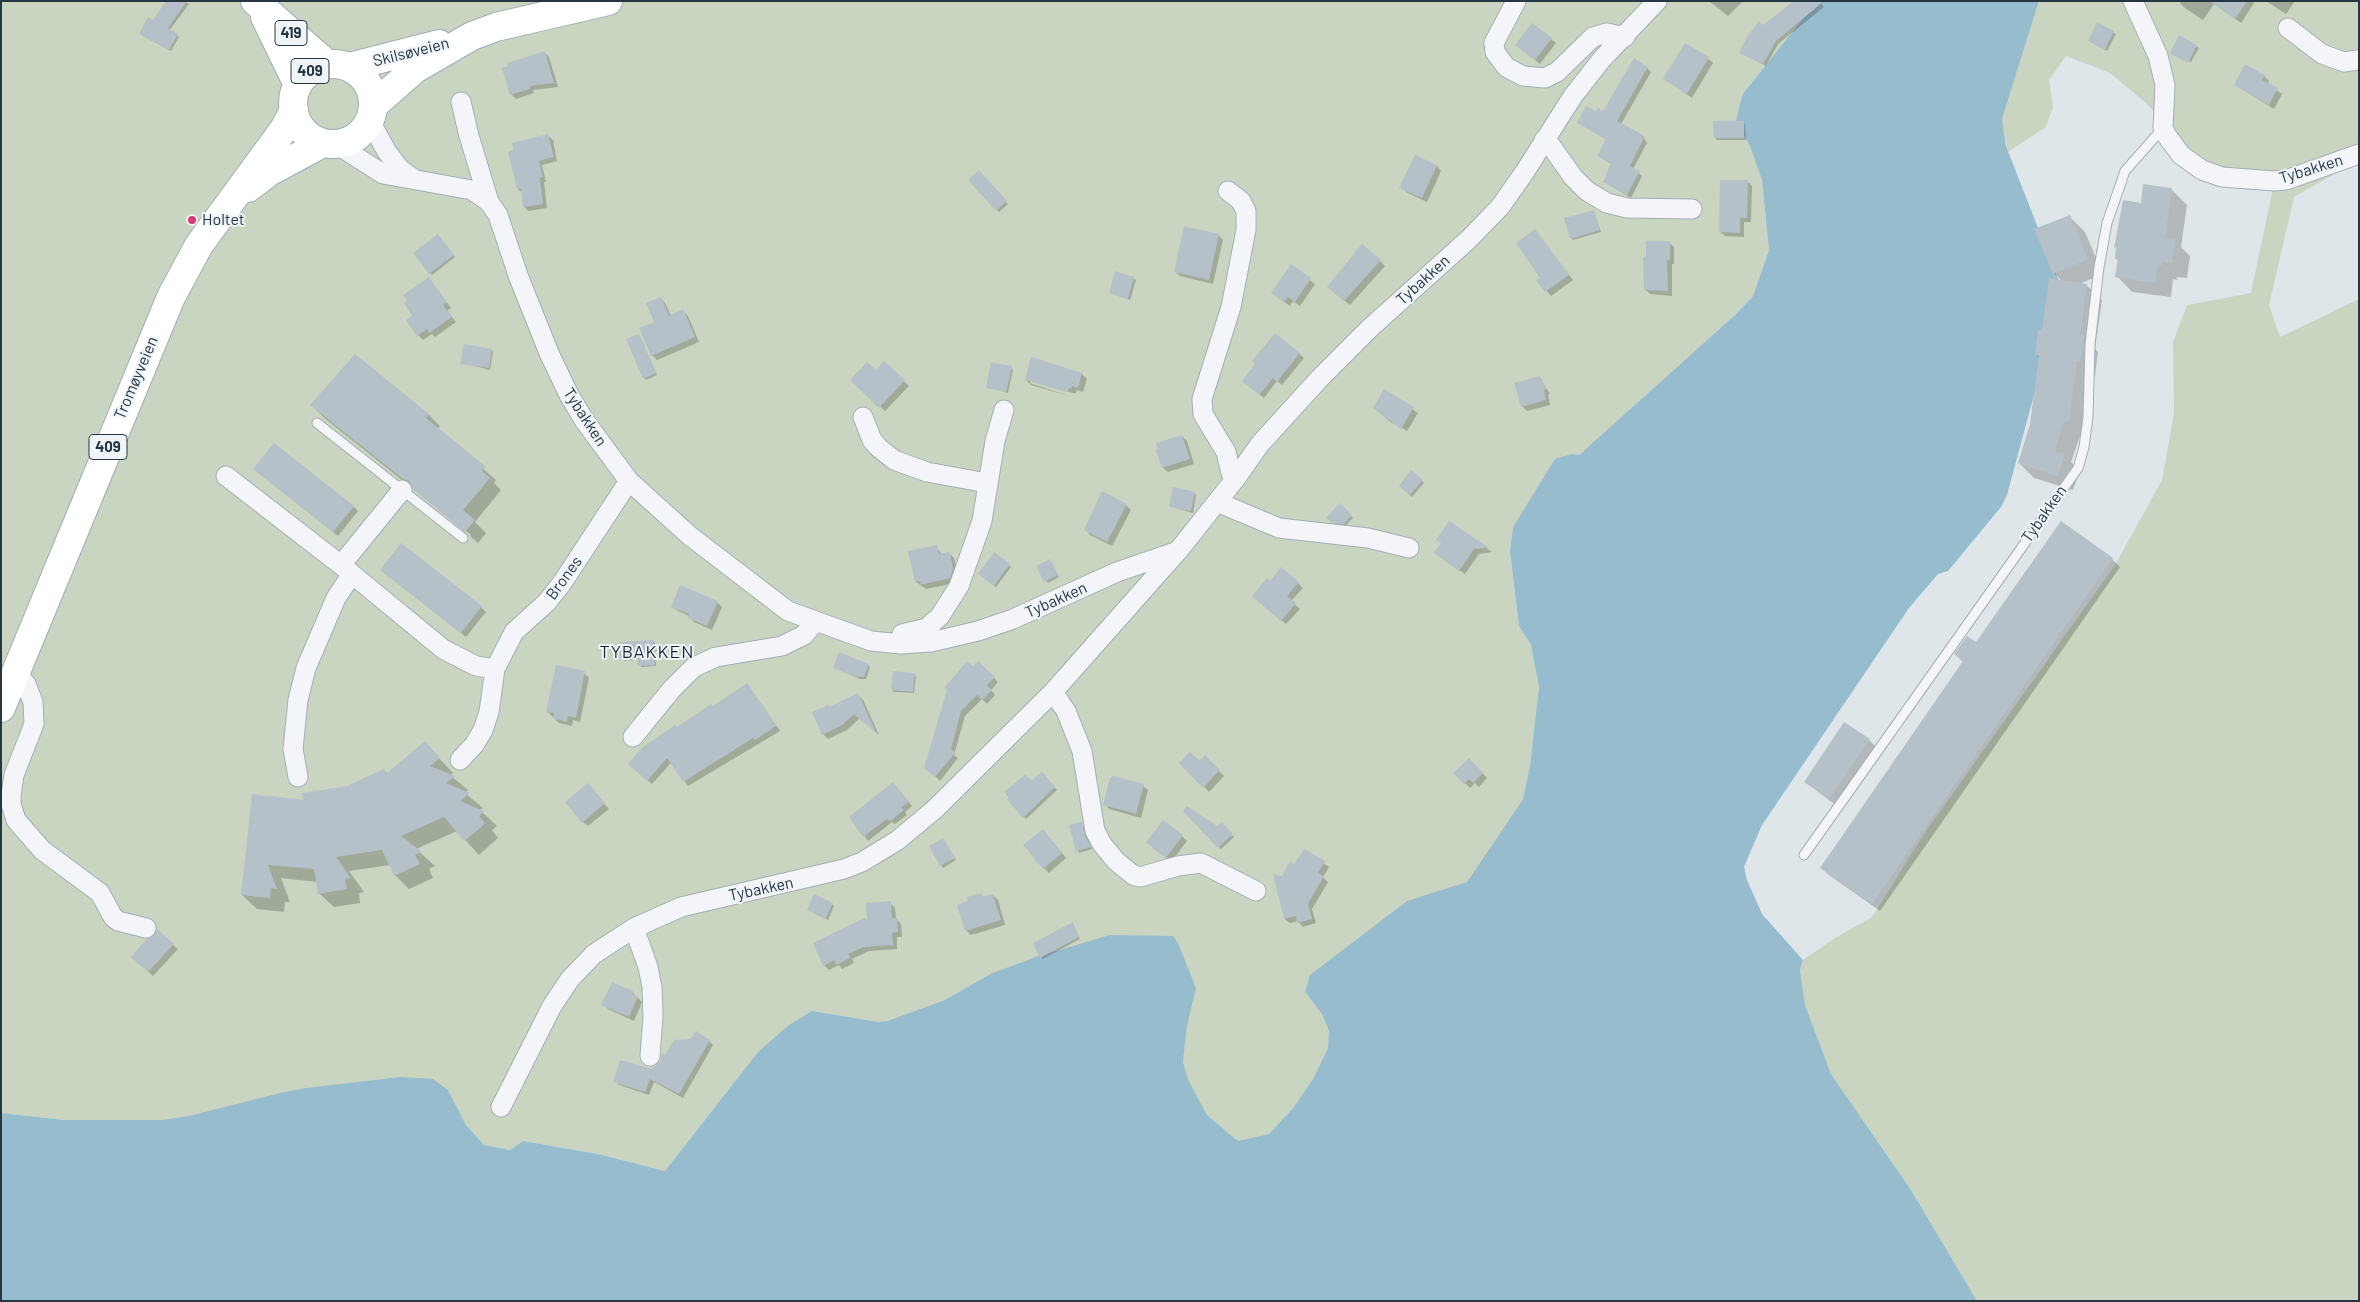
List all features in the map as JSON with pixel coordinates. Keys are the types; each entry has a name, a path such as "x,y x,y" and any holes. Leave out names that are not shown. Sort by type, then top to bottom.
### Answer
{"main road":[{"name":"419","path":"255,1 338,65"},
{"name":"419","path":"255,1 269,22 296,97"},
{"name":"Skilsøveien","path":"338,65 472,36 496,27 608,1"},
{"name":"Skilsøveien","path":"372,113 415,69 472,36"},
{"name":"409","path":"296,97 310,71 338,65 368,83 372,113 357,136 330,143"},
{"path":"296,97 302,129 310,136 330,143"},
{"name":"Tromøyveien","path":"1,708 171,297 199,245 284,129 296,97"},
{"name":"Tromøyveien","path":"235,198 269,172 330,143"}],"street":[{"path":"1516,1 1494,43 1495,52 1506,67 1523,76 1545,78 1556,72 1593,37 1607,33 1625,37"},
{"name":"Tybakken","path":"501,1107 552,1006 570,978 594,954 634,928 681,907 755,888 801,881 862,862 898,840 935,808 1054,692 1178,551 1236,478 1260,444 1320,378 1370,328 1469,239 1500,207 1573,96 1602,59 1625,37 1657,1"},
{"path":"2133,1 2158,56 2165,85 2163,128"},
{"path":"2288,28 2322,54 2344,62 2358,57"},
{"path":"461,102 489,202"},
{"name":"Tybakken","path":"372,113 387,152 400,168 418,181"},
{"name":"Tybakken","path":"2163,128 2182,155 2202,170 2222,177 2275,182 2286,180 2359,154"},
{"path":"1544,140 1549,142 1573,177 1587,191 1607,203 1627,208 1692,208"},
{"name":"Tybakken","path":"330,143 383,174 472,190 489,202 498,214 526,296 549,353 584,420 629,481 690,536 788,611 871,641 901,644 931,642 978,631 1013,619 1117,572 1178,551"},
{"path":"1228,191 1241,201 1246,211 1246,230 1231,307 1202,399 1202,414 1226,452 1231,473 1236,478"},
{"path":"901,644 902,634 927,628 940,616 959,586 982,521 995,441 1004,410"},
{"path":"863,417 872,440 894,460 927,472 988,483"},
{"path":"226,476 443,649 476,666 495,669"},
{"name":"Brones","path":"460,760 474,745 483,730 490,712 495,669 514,632 547,602 562,584 629,481"},
{"path":"298,776 293,749 298,700 306,668 346,570 402,490"},
{"path":"1217,502 1279,528 1368,538 1409,548"},
{"path":"633,738 671,690 694,667 716,657 782,646 804,635 815,622"},
{"path":"16,672 26,684 33,702 34,724 14,775 11,804 16,820 42,850 100,893 113,917 118,922 146,928"},
{"path":"1054,692 1066,711 1082,751 1095,831 1102,844 1116,861 1133,875 1140,877 1178,866 1201,863 1256,891"},
{"path":"634,928 648,966 652,987 653,1016 650,1056"}],"lane":[{"name":"Tybakken","path":"1804,855 2078,468 2084,447 2088,417 2090,344 2099,268 2107,223 2125,171 2163,128"},
{"path":"317,423 463,538"}],"green space":[{"path":"1,1 1817,1 1744,94 1738,111 1736,121 1750,146 1762,180 1769,250 1753,296 1735,315 1579,455 1572,454 1513,527 1510,551 1519,626 1531,645 1539,687 1530,766 1523,799 1467,882 1305,992 1322,1014 1329,1031 1328,1048 1313,1079 1294,1107 1269,1134 1238,1141 1207,1115 1187,1080 1183,1062 1187,1026 990,974 945,1000 887,1021 758,1052 665,1171 598,1154 523,1141 510,1150 484,1145 466,1125 448,1090 162,1120 65,1120 1,1113"},
{"path":"2039,1 2359,1 2359,160 2294,197 2269,305 2280,337 2359,299 2359,1301 1977,1301 1911,1190 1831,1074 1805,1005 1800,970 1803,960 1835,938 1872,917 1924,834 2115,565 2162,480 2174,413 2173,342 2187,305 2251,293 2273,188 2194,156 2146,103 2110,73 2066,56 2049,80 2053,107 2046,127 2008,152 2002,119"}],"water":[{"path":"1817,1 2039,1 2002,119 2006,146 2058,279 2058,287 2037,384 2007,495 2001,507 1948,571 1938,574 1909,608 1762,825 1744,867 1747,880 1762,914 1803,960 1800,970 1805,1005 1831,1074 1911,1190 1977,1301 1,1301 1,1113 65,1120 162,1120 189,1116 306,1088 400,1077 433,1079 448,1090 466,1125 484,1145 510,1150 523,1141 598,1154 665,1171 758,1052 789,1025 812,1011 878,1022 887,1021 945,1000 990,974 1036,957 1110,935 1173,936 1178,943 1196,988 1187,1026 1183,1062 1188,1080 1207,1115 1238,1141 1269,1134 1294,1107 1313,1079 1328,1048 1329,1031 1322,1014 1305,992 1310,975 1407,901 1467,882 1523,799 1530,766 1539,687 1531,645 1519,626 1510,551 1513,527 1555,459 1572,454 1579,455 1735,315 1753,296 1769,250 1762,180 1750,146 1736,121 1738,111 1743,94"}],"building":[{"path":"166,1 187,1 168,28 178,34 169,50 139,34 148,17 153,20"},
{"path":"1794,1 1824,1 1776,41 1763,64 1739,53 1747,37 1759,21 1763,25"},
{"path":"2210,1 2247,1 2235,19"},
{"path":"2097,22 2114,31 2105,50 2088,41"},
{"path":"1532,23 1552,38 1535,60 1515,45"},
{"path":"2179,35 2197,45 2188,63 2170,53"},
{"path":"1685,43 1709,57 1687,94 1663,79"},
{"path":"545,51 554,83 530,86 530,89 510,95 502,68 508,66 507,63"},
{"path":"1634,58 1648,67 1617,121 1643,135 1642,138 1644,138 1630,166 1640,171 1627,195 1603,182 1611,163 1597,156 1606,139 1577,123 1586,106 1596,111 1598,108 1603,111"},
{"path":"2245,64 2265,75 2262,80 2278,88 2269,105 2234,85"},
{"path":"1713,121 1744,121 1744,138 1714,138"},
{"path":"548,134 554,157 539,161 543,177 540,178 543,204 523,207 521,189 517,189 508,152 513,150 512,143"},
{"path":"1415,155 1437,165 1422,198 1399,188"},
{"path":"979,170 1007,201 996,211 968,180"},
{"path":"1720,180 1748,180 1747,218 1740,218 1740,233 1719,232"},
{"path":"2143,184 2172,188 2165,238 2175,239 2172,263 2162,262 2162,265 2158,265 2156,283 2115,277 2118,259 2115,259 2116,247 2114,248 2123,200 2141,203"},
{"path":"1594,210 1600,230 1570,239 1564,218"},
{"path":"2070,215 2088,259 2053,274 2034,229"},
{"path":"1184,226 1219,234 1209,280 1174,272"},
{"path":"1535,229 1569,275 1545,292 1536,280 1540,278 1516,243"},
{"path":"438,234 454,255 429,274 413,253"},
{"path":"1646,241 1670,241 1670,260 1667,260 1668,291 1644,290 1643,257 1646,257"},
{"path":"1362,244 1381,260 1344,301 1327,287"},
{"path":"1291,264 1311,278 1295,302 1288,297 1284,302 1271,293"},
{"path":"1115,271 1134,277 1128,299 1109,293"},
{"path":"429,277 447,303 443,305 452,317 429,333 427,329 417,336 406,320 412,316 404,303 407,301 403,295"},
{"path":"2049,278 2087,284 2080,335 2084,336 2080,361 2077,361 2069,421 2064,421 2055,451 2065,454 2058,476 2018,463 2030,424 2039,356 2035,355 2038,330 2042,330"},
{"path":"661,297 669,316 683,309 695,337 651,356 639,328 654,322 646,303"},
{"path":"1275,333 1300,353 1277,382 1273,378 1259,395 1242,381 1255,364 1252,361"},
{"path":"639,334 656,373 643,379 626,339"},
{"path":"464,344 492,349 489,368 460,364"},
{"path":"355,354 429,414 426,418 486,467 482,471 490,478 463,510 475,520 465,532 413,489 409,481 403,479 310,405"},
{"path":"1031,357 1082,373 1078,388 1072,386 1067,392 1025,380"},
{"path":"884,361 905,380 879,408 850,380 867,362 876,370"},
{"path":"991,362 1012,366 1006,392 986,388"},
{"path":"1540,376 1546,389 1544,390 1546,400 1521,407 1514,383"},
{"path":"1384,389 1414,407 1401,429 1373,408"},
{"path":"1182,435 1190,459 1162,468 1156,450 1158,449 1156,443"},
{"path":"274,443 354,506 333,532 253,469"},
{"path":"1411,470 1423,480 1410,495 1399,486"},
{"path":"1173,487 1195,492 1191,511 1169,507"},
{"path":"1102,491 1127,504 1107,542 1084,530"},
{"path":"1340,503 1352,515 1344,524 1332,523 1326,518"},
{"path":"1449,521 1489,548 1474,549 1459,571 1434,553 1441,543 1436,540"},
{"path":"2061,521 2113,558 1872,904 1820,868 1963,661 1954,654 1967,636 1976,642"},
{"path":"401,543 482,606 461,633 380,570"},
{"path":"937,545 939,554 950,552 953,569 950,578 920,585 920,581 915,582 908,551"},
{"path":"994,552 1010,564 994,586 978,574"},
{"path":"1050,559 1058,575 1044,582 1036,566"},
{"path":"1281,567 1299,582 1287,596 1296,603 1281,621 1252,596 1267,578 1270,581"},
{"path":"680,585 718,601 707,626 688,618 689,614 671,607"},
{"path":"653,640 655,665 638,666 637,658 620,659 619,642"},
{"path":"839,652 869,664 864,677 857,677 833,668"},
{"path":"967,661 973,666 978,661 995,677 987,685 992,690 982,700 977,695 961,711 951,749 955,753 935,777 924,768 947,690 945,687"},
{"path":"556,665 585,671 576,718 568,716 567,722 553,718 554,713 546,712"},
{"path":"893,671 915,673 913,692 891,690"},
{"path":"747,683 776,726 755,740 753,738 683,782 667,758 647,781 628,764 643,747 675,725 677,727 711,704 713,706"},
{"path":"858,693 877,734 854,714 842,725 822,735 812,712 828,705 829,707"},
{"path":"1844,722 1870,739 1829,799 1804,782"},
{"path":"425,741 440,758 430,766 455,776 446,783 470,793 460,801 484,811 479,816 485,823 479,829 464,841 444,817 401,836 422,852 415,855 420,864 394,876 382,850 336,857 351,878 345,879 347,889 318,894 314,869 268,865 277,889 271,888 270,898 241,895 252,794 303,800 302,793 347,786 384,769 386,774"},
{"path":"1190,752 1200,761 1205,755 1220,770 1203,788 1179,763"},
{"path":"1469,758 1483,773 1473,783 1469,779 1464,784 1453,773"},
{"path":"1042,772 1055,787 1023,818 1007,799 1009,798 1004,792 1025,775 1032,780"},
{"path":"1113,776 1144,784 1136,814 1103,805 1110,778"},
{"path":"893,782 909,802 901,807 904,810 890,821 887,819 863,837 849,817"},
{"path":"588,783 605,803 582,823 565,802"},
{"path":"1187,806 1217,826 1222,822 1233,834 1218,848 1183,811"},
{"path":"1163,820 1183,835 1166,858 1146,842"},
{"path":"1082,822 1085,836 1091,847 1076,851 1069,825"},
{"path":"1043,829 1062,853 1043,869 1023,845"},
{"path":"943,838 955,858 940,866 929,846"},
{"path":"1304,849 1325,861 1318,873 1324,876 1308,904 1312,919 1297,923 1296,916 1284,919 1273,874 1282,876 1290,861 1294,864"},
{"path":"981,893 982,897 993,894 1001,920 965,931 957,905 968,901 967,897"},
{"path":"814,894 833,903 825,919 807,910"},
{"path":"891,901 892,918 897,918 898,932 892,933 893,945 864,947 848,954 850,958 836,965 834,960 823,966 813,943 864,918 867,920 866,903"},
{"path":"1073,922 1079,937 1040,958 1033,943"},
{"path":"157,929 174,944 148,972 131,957 147,939 154,935"},
{"path":"612,982 633,991 632,994 638,996 629,1017 601,1005"},
{"path":"696,1031 710,1040 679,1094 650,1079 645,1092 613,1082 620,1060 652,1069 660,1062 662,1053 665,1055 674,1040 690,1039"}],"place":[{"name":"Holtet","path":"192,220"}],"district":[{"name":"TYBAKKEN","path":"647,652"}]}
